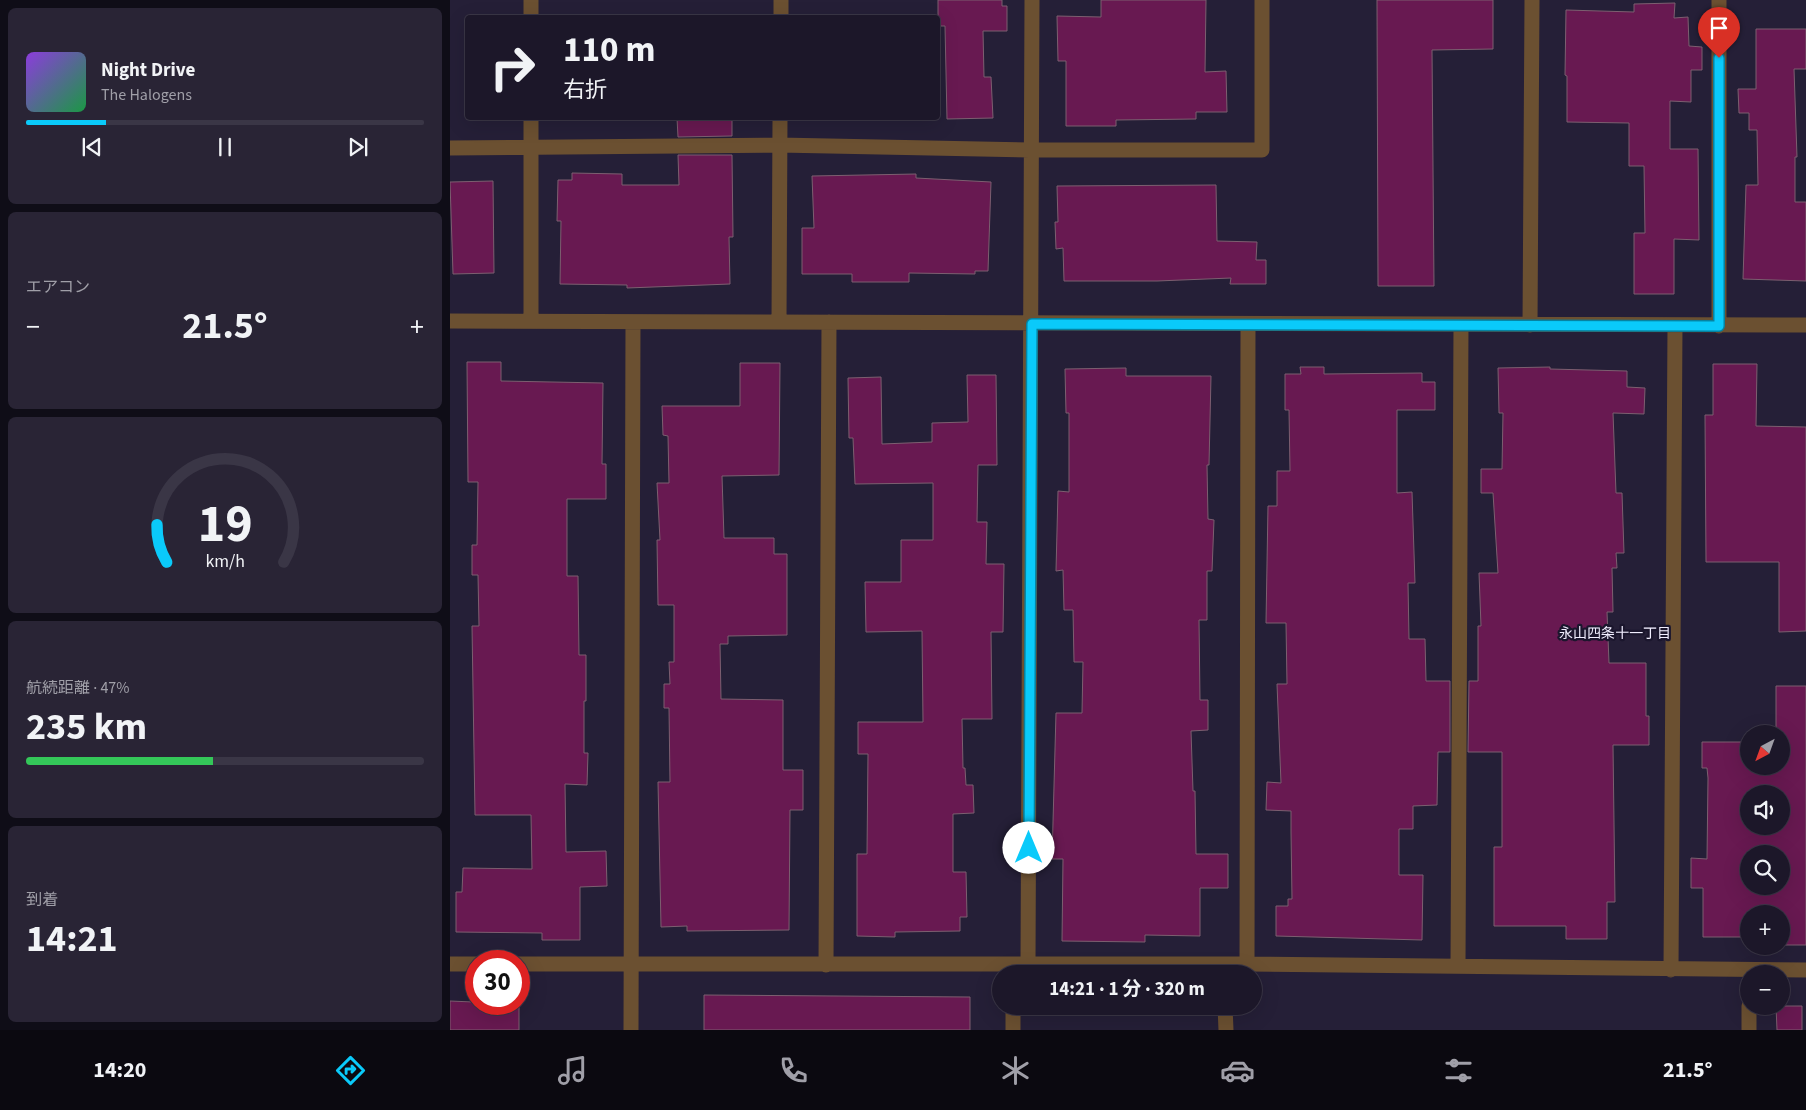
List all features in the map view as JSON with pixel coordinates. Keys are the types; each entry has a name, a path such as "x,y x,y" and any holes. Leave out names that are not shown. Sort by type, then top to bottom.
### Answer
{"street":[{"path":"531,0 531,15"},
{"path":"781,0 781,15"},
{"path":"1018,965 1032,324 1030,150 1032,0"},
{"path":"450,148 779,145 1030,150 1262,150 1262,0"},
{"path":"1530,325 1532,0"},
{"path":"1719,0 1719,326"},
{"path":"530,120 531,321"},
{"path":"779,322 780,120"},
{"path":"450,320 633,323 829,322 1462,326 1806,325"},
{"path":"826,965 829,322"},
{"path":"631,1030 633,323"},
{"path":"1247,964 1248,324"},
{"path":"1458,966 1462,326"},
{"path":"1671,970 1676,326"},
{"path":"450,964 465,964"},
{"path":"530,964 992,968"},
{"path":"1242,965 1458,966 1740,972"},
{"path":"1790,971 1806,970"},
{"path":"1013,1015 1013,1030"},
{"path":"1225,1015 1226,1030"},
{"path":"1749,1015 1749,1030"}],"building":[{"path":"938,0 1002,0 1002,6 1007,6 1007,31 983,31 984,77 991,77 993,118 947,119 945,26 940,26 940,15 938,15"},
{"path":"1101,0 1206,0 1205,72 1226,71 1227,112 1196,112 1196,119 1116,120 1116,126 1066,126 1066,61 1058,61 1057,16 1101,17"},
{"path":"1377,0 1493,0 1493,49 1432,50 1434,286 1378,286"},
{"path":"1675,3 1674,18 1688,17 1689,46 1702,47 1702,70 1691,70 1691,102 1670,101 1670,149 1698,149 1699,240 1674,239 1674,294 1634,294 1634,233 1645,233 1644,166 1629,166 1629,123 1567,122 1567,76 1565,75 1566,10 1634,12 1634,4"},
{"path":"1756,29 1806,29 1806,69 1794,69 1797,157 1795,157 1795,202 1806,202 1806,281 1743,279 1746,185 1758,185 1757,130 1749,130 1749,113 1739,113 1738,89 1756,89"},
{"path":"677,120 732,120 732,136 678,137"},
{"path":"678,155 732,155 733,237 729,237 730,284 627,288 627,285 560,284 561,221 557,221 558,180 572,180 572,173 622,174 622,185 679,185"},
{"path":"916,174 916,178 991,182 988,271 975,271 975,274 909,273 909,282 852,282 852,274 802,274 802,228 814,228 812,176"},
{"path":"493,181 494,273 453,274 450,182"},
{"path":"1216,185 1217,241 1257,242 1256,260 1266,260 1266,284 1230,284 1231,278 1157,281 1064,281 1063,248 1056,249 1055,222 1058,222 1057,186"},
{"path":"467,362 501,362 501,381 603,383 602,464 606,464 606,499 567,499 567,576 578,576 579,655 586,655 584,753 588,753 587,785 565,784 566,852 606,851 607,886 580,887 580,940 542,940 542,933 456,932 456,892 462,892 463,868 532,869 531,815 475,815 472,626 479,626 478,575 472,575 472,545 477,545 478,482 468,482"},
{"path":"740,363 780,363 779,475 722,476 724,538 774,538 774,554 787,554 787,635 728,636 728,644 720,644 721,699 783,700 783,770 803,770 803,810 790,810 789,930 687,931 687,926 661,927 658,782 670,782 669,708 664,708 664,684 670,684 669,662 674,662 674,605 658,605 657,540 660,540 657,483 669,483 668,436 663,435 662,406 740,406"},
{"path":"1713,364 1757,364 1756,426 1806,427 1806,631 1779,632 1779,562 1706,562 1705,415 1713,415"},
{"path":"1300,367 1324,367 1324,374 1422,373 1422,382 1435,382 1435,410 1397,410 1397,493 1412,492 1415,583 1408,583 1409,639 1425,639 1426,681 1450,681 1450,752 1438,752 1437,805 1413,806 1413,829 1399,829 1399,875 1423,875 1422,940 1276,936 1276,906 1288,906 1288,899 1292,899 1291,811 1266,810 1267,782 1281,783 1277,684 1287,684 1286,623 1266,623 1268,506 1277,506 1277,471 1290,471 1289,410 1285,410 1285,374 1301,374"},
{"path":"1550,367 1550,369 1627,371 1627,387 1645,388 1644,414 1613,413 1616,493 1622,493 1624,553 1616,553 1617,568 1612,568 1613,612 1607,612 1609,663 1646,663 1646,716 1649,716 1649,745 1613,745 1615,902 1607,902 1607,939 1566,939 1566,926 1494,926 1494,847 1502,847 1502,752 1468,752 1469,681 1478,681 1478,626 1481,626 1479,573 1498,573 1493,493 1481,493 1481,469 1502,469 1503,413 1499,413 1498,368"},
{"path":"1126,368 1126,376 1211,376 1209,465 1207,465 1208,519 1214,520 1212,571 1207,571 1207,620 1199,620 1200,700 1208,700 1208,730 1191,731 1193,791 1195,791 1196,854 1228,854 1228,888 1200,888 1200,936 1145,935 1145,942 1062,941 1063,859 1052,859 1056,713 1082,713 1083,662 1074,662 1073,610 1064,610 1063,570 1056,571 1058,491 1069,492 1069,413 1066,413 1065,369"},
{"path":"967,375 996,375 997,465 978,465 977,522 987,522 986,564 1004,564 1003,632 991,632 992,719 962,719 963,768 965,768 966,785 973,785 974,813 953,814 953,872 966,872 967,917 960,917 960,931 895,932 895,937 857,936 857,854 867,854 868,754 858,754 858,722 923,722 922,631 866,632 865,582 901,582 901,540 933,540 933,483 855,484 853,438 849,438 848,378 881,377 882,444 932,442 932,423 968,422"},
{"path":"1776,686 1806,686 1806,945 1790,945 1790,905 1740,905 1740,937 1703,937 1703,888 1691,888 1691,858 1707,859 1708,778 1707,768 1702,768 1702,742 1740,742 1740,775 1790,775 1790,725 1776,725"},
{"path":"704,995 970,997 970,1030 704,1030"},
{"path":"450,1001 465,1002 465,1015 519,1015 519,1030 450,1030"},
{"path":"1790,1006 1802,1006 1802,1030 1777,1030 1776,1015 1790,1015"}],"district":[{"name":"永山四条十一丁目","path":"1615,634"}],"route":[{"path":"1029,848 1032,324 1719,326 1719,58"}]}
